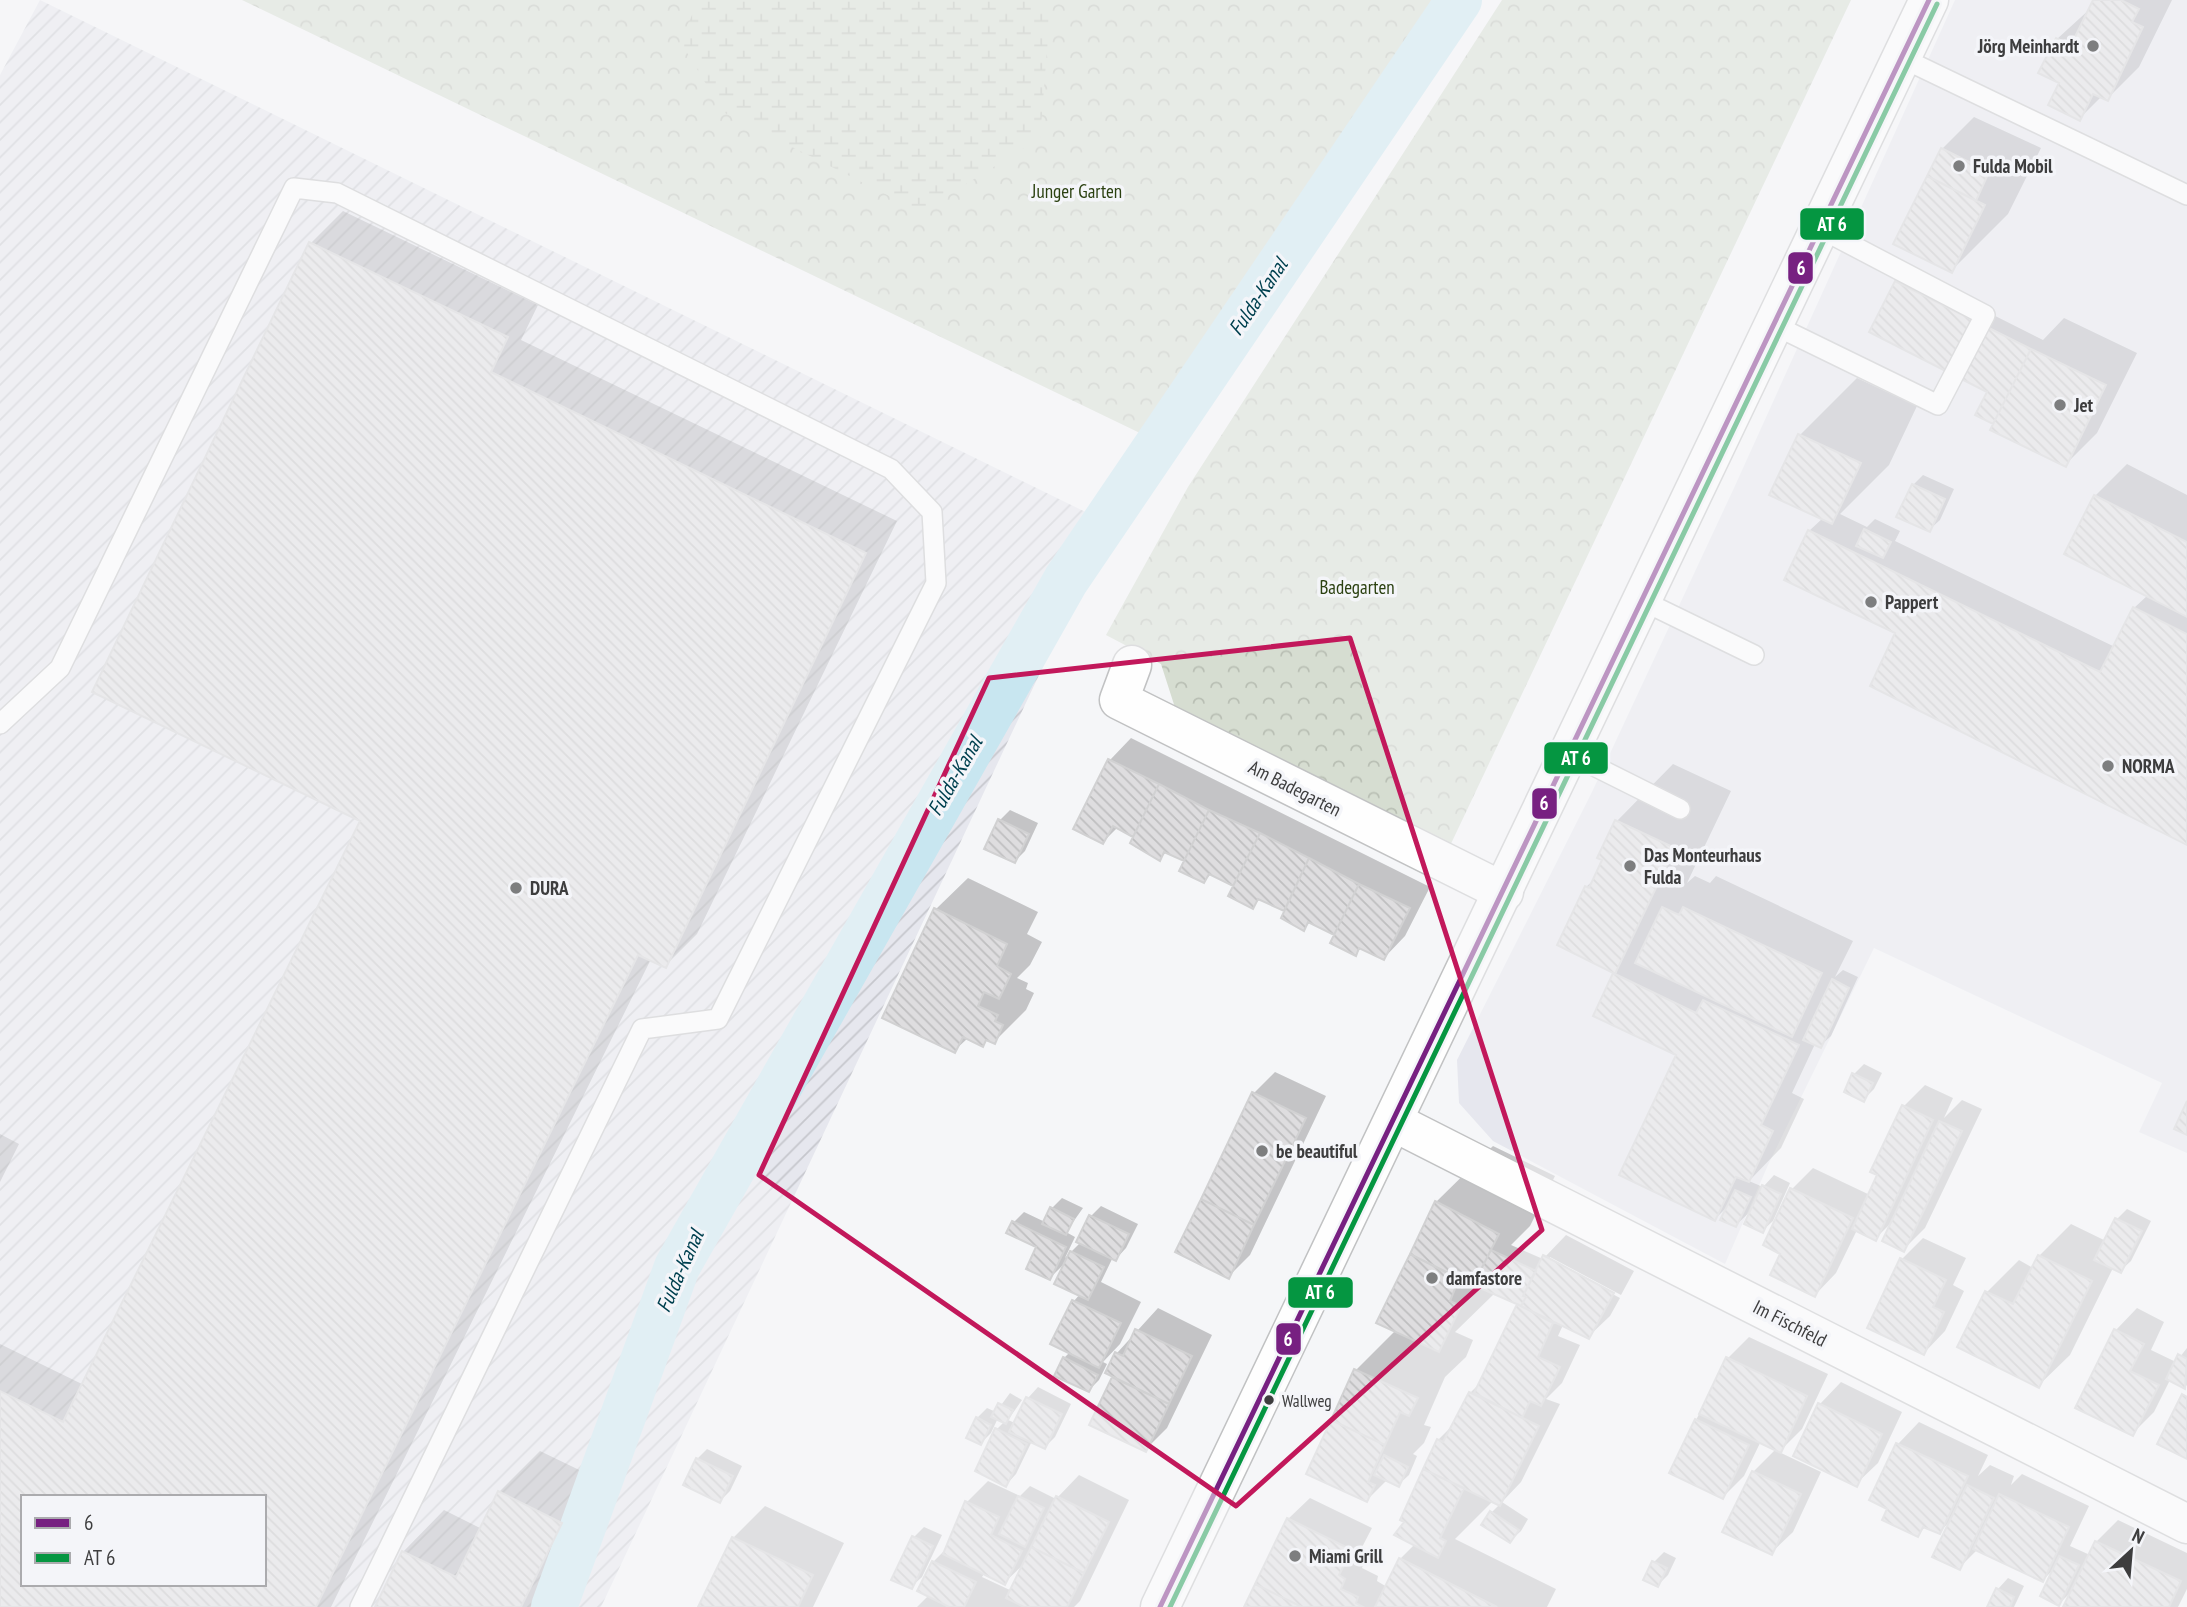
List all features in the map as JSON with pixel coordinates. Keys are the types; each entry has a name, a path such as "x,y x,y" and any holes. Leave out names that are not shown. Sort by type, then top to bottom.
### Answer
{"main road":[{"path":"1160,1607 1929,0"},
{"name":"Am Badegarten","path":"1132,665 1119,700 1504,892"},
{"name":"Im Fischfeld","path":"1394,1122 2187,1524"}],"lane":[{"path":"1902,58 2187,195"},
{"path":"0,724 60,668 294,188 337,193 891,469 932,512 936,583 718,1019 642,1029 360,1607"},
{"path":"1774,325 1938,405 1985,315 1821,229"},
{"path":"1643,601 1754,656"},
{"path":"1570,754 1681,809"}],"highlighted area":[{"path":"1350,638 1542,1230 1236,1506 759,1175 989,678"}],"shaded area":[{"path":"40,0 1110,524 601,1607 0,1607 0,75"},
{"path":"1955,0 2187,0 2187,1153 2139,1132 2162,1083 1874,948 1768,1165 1725,1264 1493,1141 1459,1103 1457,1060 1592,792 1734,488"}],"green space":[{"name":"Junger Garten","path":"242,0 1439,0 1142,434"},
{"path":"699,0 1051,0 1040,138 921,212 723,112 680,41"},
{"name":"Badegarten","path":"1502,0 1851,0 1448,850 1178,717 1161,664 1106,635 1188,487"}],"building":[{"path":"2093,0 2121,0 2139,9 2132,22 2143,27 2108,101 2093,94 2080,121 2048,105 2059,83 2038,73 2056,38 2071,45"},
{"path":"1941,148 1989,172 1976,201 1927,176"},
{"path":"1927,176 1985,205 1952,273 1893,244"},
{"name":"DURA","path":"309,242 508,337 491,372 866,553 666,968 638,955 316,1607 0,1607 0,1391 63,1422 360,821 92,692"},
{"path":"1895,281 2031,349 1993,424 1975,415 1987,392 1869,332"},
{"path":"2031,349 2106,385 2066,467 1990,430"},
{"path":"1798,434 1861,463 1832,524 1769,495"},
{"path":"1912,484 1945,499 1930,532 1896,517"},
{"path":"2094,495 2187,542 2187,617 2064,554"},
{"path":"1864,529 1891,542 1883,558 1856,546"},
{"name":"NORMA","path":"1808,530 2100,672 2133,607 2187,634 2187,845 1870,686 1895,633 1784,580"},
{"path":"1108,759 1159,784 1133,837 1113,826 1103,844 1073,829"},
{"path":"1159,784 1209,810 1184,861 1164,852 1160,861 1130,843"},
{"path":"1209,810 1260,833 1233,886 1209,874 1204,883 1179,871"},
{"path":"998,819 1029,834 1015,863 984,849"},
{"path":"1615,820 1675,848 1615,974 1557,945 1585,886 1589,888 1602,860 1597,858"},
{"path":"1260,833 1309,858 1284,911 1258,899 1253,909 1228,896"},
{"path":"1309,858 1359,884 1334,935 1308,922 1304,931 1281,918"},
{"path":"1359,884 1410,908 1384,960 1359,948 1356,956 1330,943"},
{"path":"1662,907 1679,915 1683,907 1822,973 1792,1037 1635,963"},
{"path":"934,908 1007,944 997,966 1011,974 999,999 984,992 978,1006 998,1015 995,1021 1003,1025 995,1044 986,1040 983,1047 963,1037 955,1053 882,1018"},
{"path":"1613,973 1696,1013 1703,1000 1799,1045 1761,1125 1773,1131 1749,1182 1736,1177 1715,1221 1619,1175 1676,1055 1593,1016"},
{"path":"1832,979 1849,988 1821,1048 1803,1040"},
{"path":"1852,1073 1873,1083 1864,1102 1844,1092"},
{"path":"1252,1092 1306,1118 1254,1225 1201,1199"},
{"path":"2187,1101 2187,1135 2174,1129"},
{"path":"1902,1105 1933,1120 1876,1241 1852,1229 1877,1175 1870,1172"},
{"path":"1939,1121 1962,1131 1904,1252 1882,1241"},
{"path":"1762,1185 1781,1194 1763,1233 1744,1224"},
{"path":"1790,1188 1853,1218 1815,1297 1770,1275 1780,1254 1763,1245"},
{"path":"1735,1190 1751,1197 1736,1227 1720,1220"},
{"path":"1201,1199 1254,1225 1229,1279 1175,1252"},
{"path":"1435,1201 1499,1234 1473,1285 1410,1254"},
{"path":"1050,1207 1074,1219 1066,1235 1042,1224"},
{"path":"1089,1215 1129,1234 1116,1261 1076,1242"},
{"path":"2115,1218 2142,1231 2121,1273 2094,1260"},
{"path":"1012,1221 1066,1247 1050,1280 1026,1269 1036,1247 1006,1233"},
{"path":"1491,1250 1536,1271 1523,1296 1526,1297 1521,1306 1473,1285"},
{"path":"1070,1251 1104,1267 1088,1300 1054,1284"},
{"path":"1410,1254 1459,1279 1450,1301 1461,1306 1439,1352 1376,1323"},
{"path":"1543,1255 1614,1293 1589,1339 1521,1306 1526,1297 1523,1296"},
{"path":"2038,1255 2092,1281 2039,1388 1957,1347 1985,1291 2013,1304"},
{"path":"1900,1258 1946,1280 1933,1307 1944,1312 1924,1355 1867,1328"},
{"path":"1072,1300 1121,1323 1099,1368 1050,1344"},
{"path":"1517,1304 1553,1323 1538,1357 1560,1367 1541,1406 1530,1401 1522,1418 1474,1393"},
{"path":"1135,1329 1192,1356 1169,1404 1105,1373 1115,1352 1123,1356"},
{"path":"2114,1329 2144,1344 2130,1371 2159,1385 2133,1436 2075,1408"},
{"path":"2178,1354 2187,1359 2185,1389 2166,1379"},
{"path":"1063,1357 1098,1375 1089,1392 1054,1376"},
{"path":"1726,1357 1807,1396 1781,1453 1699,1414"},
{"path":"1354,1369 1418,1398 1409,1416 1400,1412 1385,1445 1331,1420"},
{"path":"1112,1377 1169,1404 1146,1452 1089,1425"},
{"path":"1469,1392 1539,1426 1500,1506 1423,1469 1437,1439 1443,1442"},
{"path":"2182,1394 2187,1397 2187,1459 2157,1444"},
{"path":"1026,1397 1062,1414 1045,1449 1009,1432"},
{"path":"998,1403 1013,1410 1006,1424 991,1417"},
{"path":"1818,1403 1882,1434 1857,1487 1793,1456"},
{"path":"976,1417 991,1425 981,1445 966,1438"},
{"path":"1695,1419 1749,1445 1723,1499 1669,1473"},
{"path":"1331,1420 1385,1445 1368,1482 1375,1485 1367,1502 1306,1474"},
{"path":"995,1428 1027,1444 1006,1487 975,1471"},
{"path":"1896,1443 1968,1476 1940,1534 1923,1527 1918,1537 1882,1520 1887,1509 1869,1500"},
{"path":"1384,1455 1408,1467 1399,1487 1374,1475"},
{"path":"696,1458 733,1476 720,1503 683,1485"},
{"path":"1423,1469 1464,1488 1440,1538 1446,1541 1438,1558 1394,1535 1404,1522 1400,1520"},
{"path":"1752,1471 1801,1494 1772,1555 1722,1532"},
{"path":"1967,1485 1994,1498 1960,1570 1932,1557"},
{"path":"498,1491 562,1523 521,1607 375,1607 402,1551 456,1577"},
{"path":"1999,1494 2069,1527 2043,1582 1973,1549"},
{"path":"1018,1496 1044,1508 1025,1547 999,1534"},
{"path":"1056,1496 1109,1522 1084,1573 1031,1547"},
{"path":"965,1501 999,1517 991,1535 1022,1551 1005,1585 943,1554"},
{"path":"1490,1511 1519,1530 1510,1543 1481,1525"},
{"path":"1287,1518 1352,1550 1339,1575 1345,1579 1341,1589 1358,1597 1356,1603 1363,1607 1302,1607 1255,1584"},
{"path":"912,1536 933,1546 912,1589 891,1580"},
{"path":"732,1537 813,1575 798,1607 698,1607"},
{"path":"2095,1541 2181,1581 2169,1607 2063,1607"},
{"path":"1031,1547 1084,1573 1067,1607 1024,1607 1006,1598"},
{"path":"2059,1556 2079,1565 2059,1606 2040,1596"},
{"path":"1399,1558 1497,1607 1375,1607"},
{"path":"932,1561 976,1582 964,1607 949,1607 917,1591"},
{"path":"1652,1561 1667,1568 1658,1587 1643,1580"},
{"path":"1255,1584 1302,1607 1244,1607"},
{"path":"1996,1588 2014,1597 2010,1607 1987,1607"}],"waterway":[{"name":"Fulda-Kanal","path":"554,1607 677,1267 1066,580 1459,0"}],"transit line":[{"name":"6","path":"1160,1607 1929,0"},
{"path":"1170,1607 1937,4"}],"place":[{"name":"Jörg Meinhardt","path":"2093,46"},
{"name":"Fulda Mobil","path":"1959,166"},
{"name":"Jet","path":"2060,405"},
{"name":"Pappert","path":"1871,602"},
{"name":"NORMA","path":"2108,766"},
{"name":"Das Monteurhaus Fulda","path":"1630,866"},
{"name":"DURA","path":"516,888"},
{"name":"be beautiful","path":"1262,1151"},
{"name":"damfastore","path":"1432,1278"},
{"name":"Wallweg","path":"1269,1400"},
{"name":"Miami Grill","path":"1295,1556"}]}
